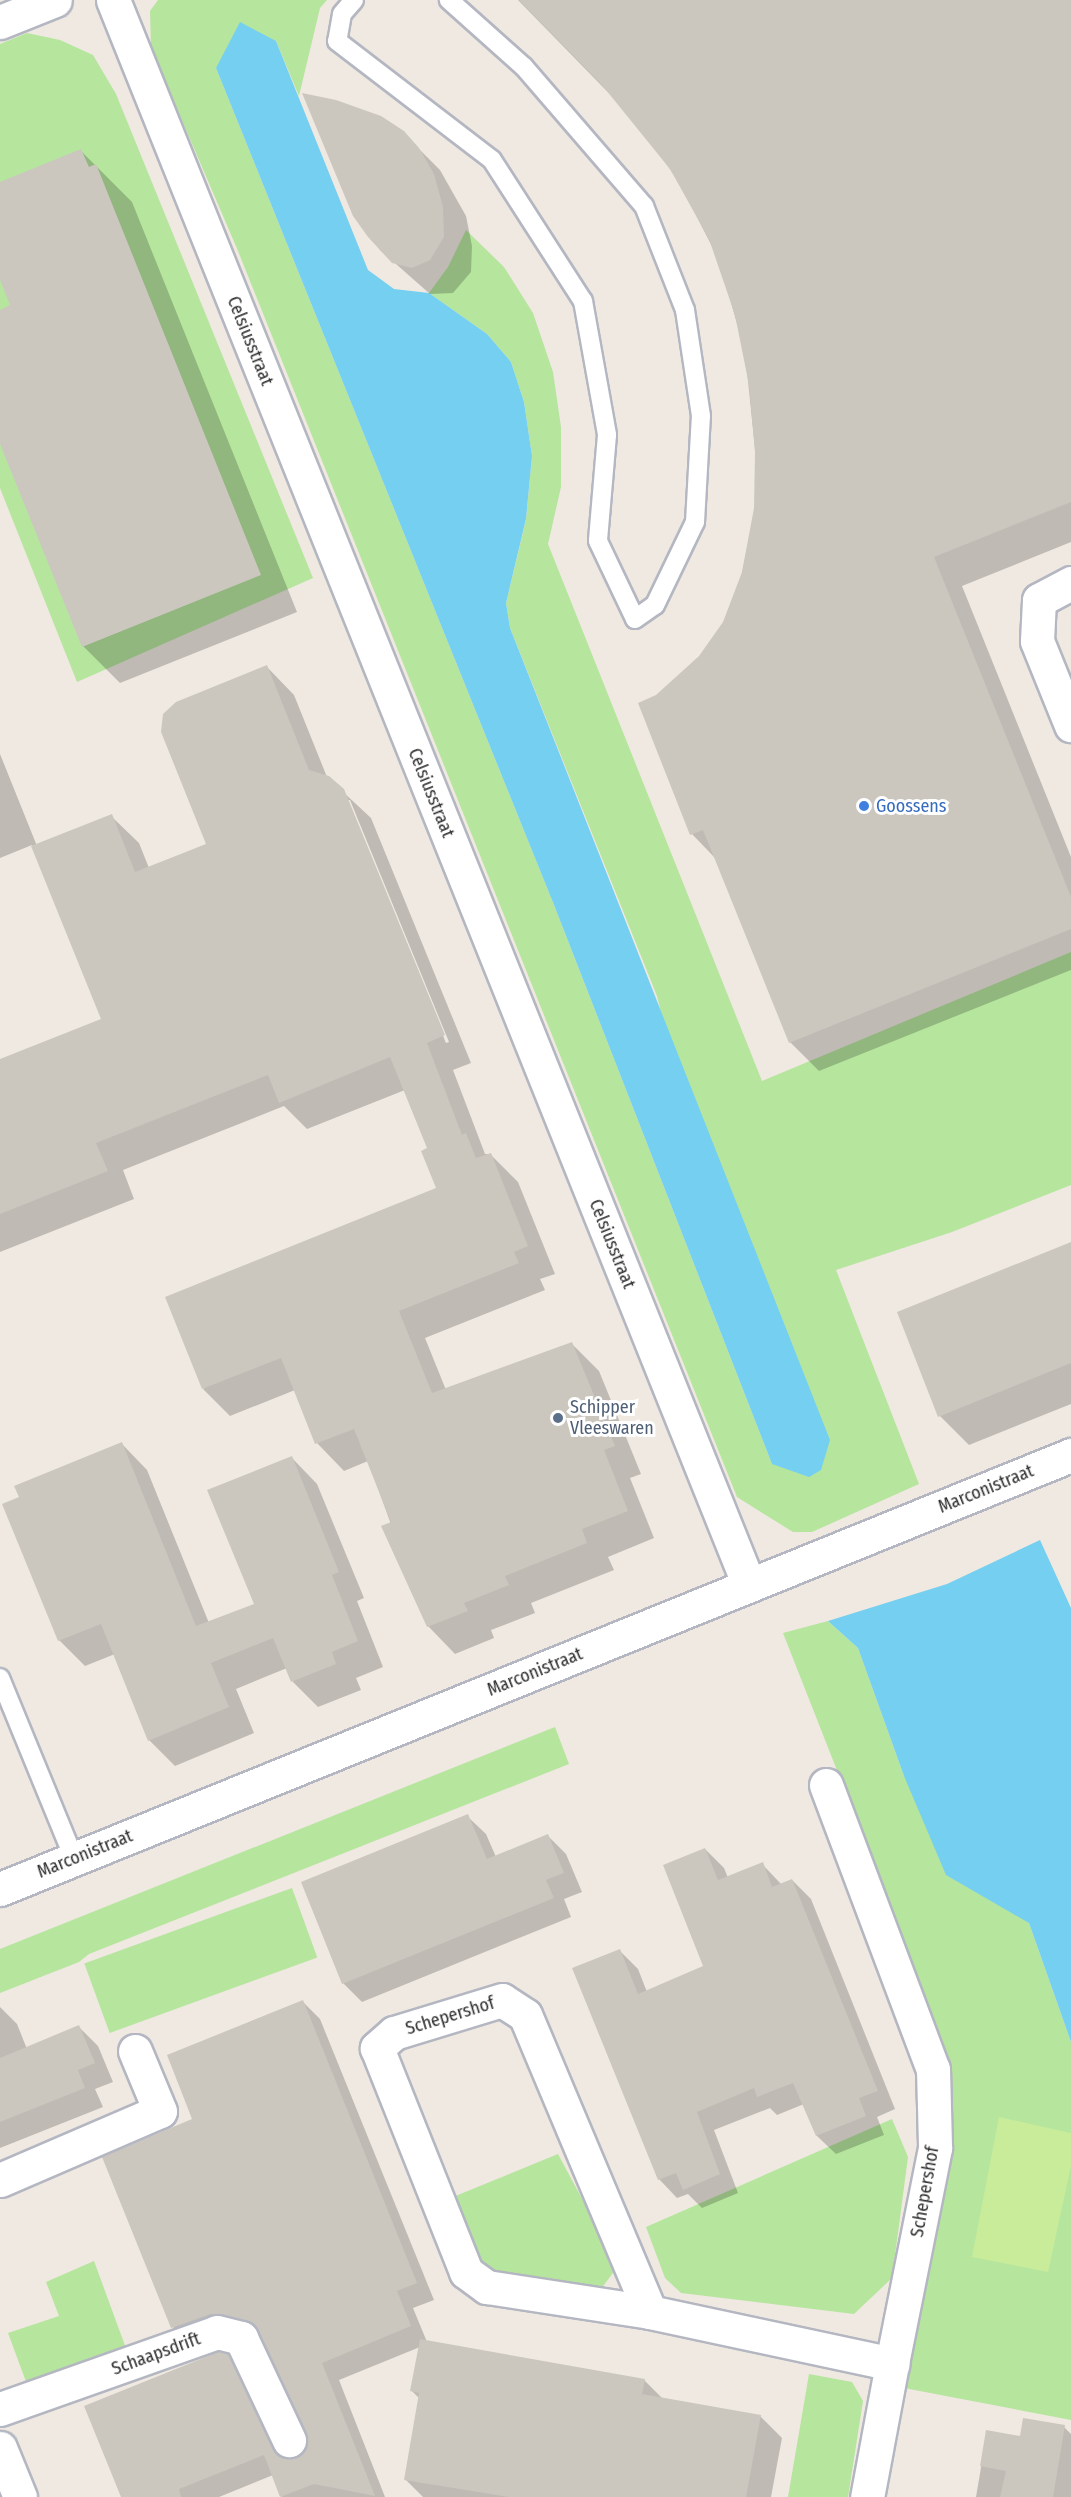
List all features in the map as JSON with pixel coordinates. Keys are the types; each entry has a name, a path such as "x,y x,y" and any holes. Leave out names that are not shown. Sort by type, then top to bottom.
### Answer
{"street":[{"path":"0,22 55,0"},
{"name":"Celsiusstraat","path":"113,0 749,1585"},
{"path":"1071,583 1039,600 1037,641 1071,725"},
{"name":"Marconistraat","path":"0,1889 1071,1455"},
{"name":"Schepershof","path":"826,1785 933,2069 935,2148 867,2497"},
{"name":"Schepershof","path":"650,2312 525,2015 502,2000 394,2033 378,2048 466,2272 488,2287 650,2312 892,2364"},
{"path":"0,2180 160,2111 135,2051"},
{"name":"Schaapsdrift","path":"0,2409 217,2332 241,2338 289,2440"},
{"path":"0,2448 20,2497"}],"lane":[{"path":"354,0 342,14 337,41 492,159 583,301 607,435 598,541 635,619 655,605 695,522 701,416 685,310 644,206 524,67 449,0"},
{"path":"0,1678 74,1858"}],"green space":[{"path":"158,0 327,0 320,8 299,96 276,41 216,68 554,905 772,1464 657,996 510,628 506,603 526,520 532,456 524,402 511,362 487,334 429,293 448,267 466,230 504,267 533,313 553,372 561,427 561,487 548,544 762,1081 1071,952 1071,1185 952,1232 836,1270 919,1484 812,1532 793,1532 737,1497 238,251 151,48 150,11"},
{"path":"27,33 60,40 93,55 116,94 313,578 77,682 0,488 0,44"},
{"path":"828,1621 858,1648 904,1776 1012,1911 1029,1923 1071,2042 1071,2420 904,2388 926,2271 952,2073 916,1992 853,1811 783,1633"},
{"path":"555,1727 569,1764 89,1954 79,1962 0,1993 0,1949"},
{"path":"292,1888 317,1958 110,2033 84,1964"},
{"path":"999,2117 1071,2133 1071,2166 1048,2272 972,2257"},
{"path":"892,2119 908,2157 892,2278 854,2314 681,2293 665,2278 646,2227"},
{"path":"558,2154 618,2266 601,2289 488,2273 453,2197"},
{"path":"94,2261 127,2351 28,2387 8,2333 59,2316 46,2282"},
{"path":"809,2374 852,2382 863,2401 848,2497 788,2497"}],"water":[{"path":"240,22 276,41 368,270 394,289 429,293 487,334 511,362 524,402 532,456 526,519 506,603 510,628 830,1440 821,1470 809,1477 772,1464 554,905 216,68"},
{"path":"1040,1540 1071,1608 1071,2042 1029,1923 946,1875 904,1776 858,1648 828,1621 947,1584"}],"building":[{"path":"519,0 1071,0 1071,502 934,557 1071,897 1071,929 789,1043 703,830 690,835 638,703 656,695 699,656 723,622 742,572 754,508 755,452 749,385 735,315 709,239 670,169 602,85"},
{"path":"302,93 336,100 381,116 404,131 419,148 434,174 443,207 444,237 430,260 412,268 392,263 368,237 353,216"},
{"path":"81,149 89,167 96,164 261,575 82,647 0,444 0,310 10,305 0,280 0,182"},
{"path":"267,665 309,770 329,776 344,789 445,1035 427,1043 462,1135 466,1133 476,1158 491,1153 528,1246 514,1252 519,1263 399,1311 432,1393 572,1342 615,1446 604,1450 628,1511 582,1529 587,1543 505,1576 509,1585 464,1603 468,1611 427,1627 381,1526 391,1522 354,1429 315,1444 281,1358 202,1389 165,1297 436,1188 421,1151 427,1148 390,1057 279,1103 268,1075 96,1143 108,1171 0,1214 0,1059 101,1019 31,846 112,814 135,872 206,844 161,732 163,714 176,702"},
{"path":"1071,1242 1071,1363 938,1417 897,1312"},
{"path":"122,1442 196,1626 254,1604 207,1490 292,1456 339,1572 332,1575 358,1641 332,1652 336,1664 291,1682 273,1638 211,1663 229,1707 148,1741 101,1624 58,1641 2,1504 19,1497 14,1486"},
{"path":"468,1814 487,1859 548,1834 564,1873 546,1880 554,1898 342,1984 301,1882"},
{"path":"705,1848 718,1880 763,1862 772,1887 792,1879 878,2091 859,2098 866,2116 816,2136 793,2083 757,2097 754,2088 697,2112 720,2174 683,2190 676,2173 658,2180 572,1968 620,1949 638,1994 703,1966 663,1865"},
{"path":"303,2000 417,2283 397,2291 411,2326 322,2363 375,2496 314,2484 280,2497 264,2455 179,2489 181,2497 121,2497 84,2406 218,2352 228,2354 278,2455 296,2457 305,2450 306,2432 253,2324 211,2314 171,2328 102,2157 192,2119 167,2055"},
{"path":"79,2025 95,2063 78,2070 85,2088 0,2122 0,2058"},
{"path":"420,2339 645,2379 642,2394 761,2415 746,2497 509,2497 404,2480 419,2393 410,2391"},
{"path":"1023,2418 1065,2425 1053,2497 1000,2497 1006,2471 980,2466 986,2430 1020,2436"}],"place":[{"name":"Goossens","path":"864,806"},
{"name":"Schipper Vleeswaren","path":"558,1418"}]}
